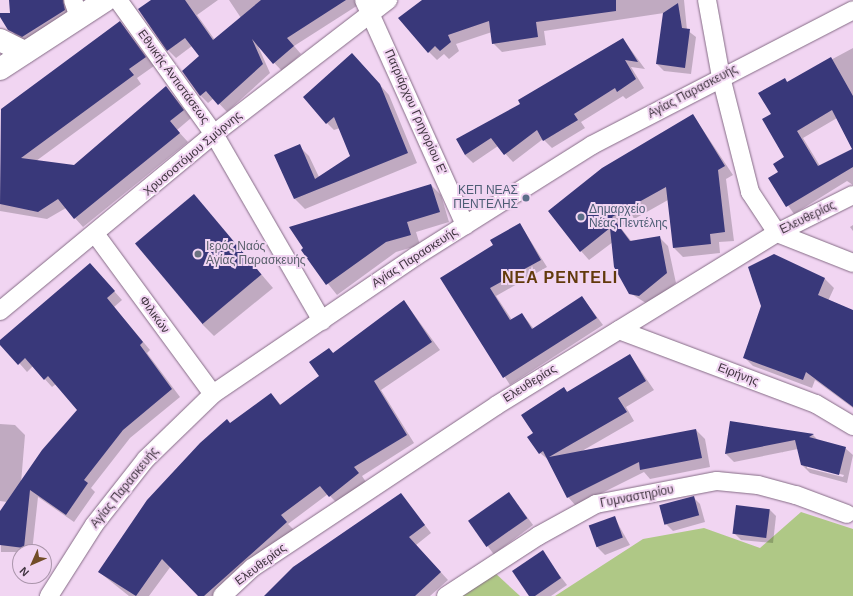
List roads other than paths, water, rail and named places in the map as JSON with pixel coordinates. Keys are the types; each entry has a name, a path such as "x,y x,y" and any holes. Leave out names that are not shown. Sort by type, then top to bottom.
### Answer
{"main road":[{"path":"0,69 25,52 76,8 106,0"},
{"path":"0,40 25,52"}],"street":[{"name":"Εθνικής Αντιστάσεως","path":"118,0 214,134 322,321"},
{"name":"Χρυσοστόμου Σμύρνης","path":"0,311 96,235 214,134 368,7 388,0"},
{"path":"707,0 720,78 750,192 777,233 853,263"},
{"name":"Πατριάρχου Γρηγορίου Ε'","path":"368,7 465,225"},
{"name":"Αγίας Παρασκευής","path":"49,596 94,526 146,459 212,394 465,225 592,145 853,10"},
{"name":"Ελευθερίας","path":"222,596 272,555 497,405 777,233 853,195"},
{"name":"Φιλικών","path":"96,235 212,394"},
{"name":"Ειρήνης","path":"619,330 816,404 853,426"},
{"name":"Γυμναστηρίου","path":"446,596 538,536 596,504 717,481 789,493 847,514"}],"place":[{"name":"ΚΕΠ ΝΕΑΣ ΠΕΝΤΕΛΗΣ","path":"526,198"},
{"name":"Δημαρχείο Νέας Πεντέλης","path":"581,217"},
{"name":"Ιερός Ναός Αγίας Παρασκευής","path":"198,254"}],"district":[{"name":"NEA PENTELI","path":"560,278"}]}
